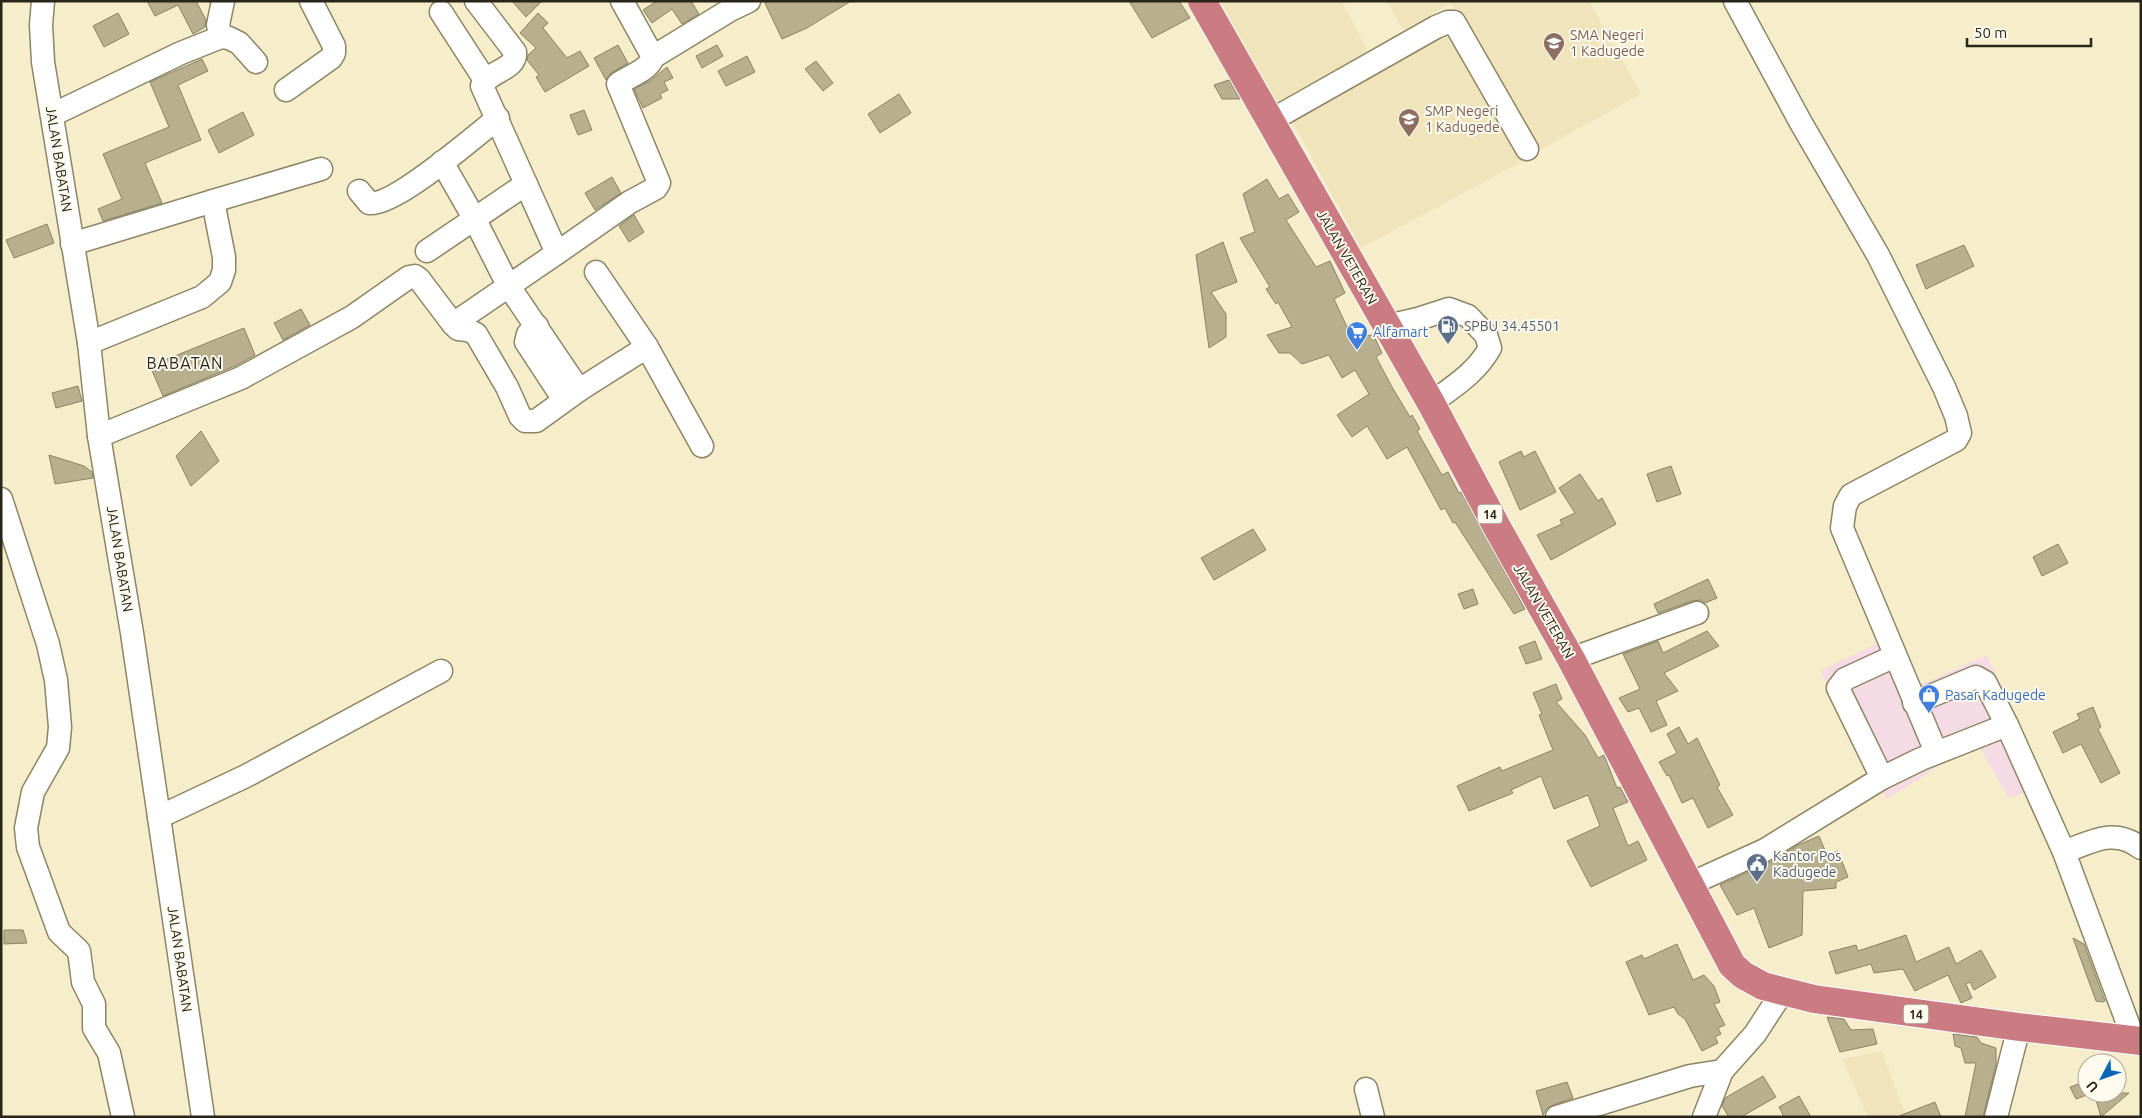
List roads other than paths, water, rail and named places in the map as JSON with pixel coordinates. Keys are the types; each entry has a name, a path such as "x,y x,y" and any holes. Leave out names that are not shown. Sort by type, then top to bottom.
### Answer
{"highway":[{"name":"JALAN VETERAN","path":"1202,1 1431,403 1498,529 1571,658 1732,965 1752,981 1799,995 2019,1027"},
{"name":"14","path":"2019,1027 2138,1041"}],"street":[{"name":"JALAN BABATAN","path":"44,1 41,42 89,343 99,436 132,633 203,1117"},
{"path":"221,36 218,25 223,1"},
{"path":"286,90 331,58 334,53 334,46 311,1"},
{"path":"476,1 511,46 515,55 510,65 485,80 482,86 557,253"},
{"path":"622,1 652,57"},
{"path":"453,324 630,202 656,188 658,183 612,87 644,68 650,63 652,57 730,10 749,1"},
{"path":"1735,1 1878,255 1944,387 1956,416 1960,433 1956,440 1851,495 1845,506 1842,528 1894,656 1936,752"},
{"path":"441,12 485,80"},
{"path":"1270,121 1436,27 1454,22 1527,149"},
{"path":"52,115 181,53 221,36 239,43 256,62"},
{"path":"359,191 369,203 376,204 397,194 498,118"},
{"path":"442,162 474,218 508,285 537,326 572,395"},
{"path":"72,244 321,169"},
{"path":"427,251 526,184"},
{"path":"89,343 202,297 220,282 224,270 224,257 213,201"},
{"path":"596,272 647,347 702,446"},
{"path":"99,436 241,378 352,317 409,277 416,276 419,279 458,329 468,330 476,334 507,388 520,416 525,421 536,421 572,395 647,347"},
{"path":"1387,326 1418,320 1449,309 1468,316 1486,335 1490,348 1482,362 1462,381 1431,403"},
{"path":"1,499 52,660 56,680 61,735 55,754 33,792 26,828 28,847 59,932 79,951 83,982 94,1004 94,1028 109,1053 123,1117"},
{"path":"1571,658 1697,613"},
{"path":"1882,778 1838,688 1845,679 1894,656"},
{"path":"159,816 246,776 441,671"},
{"path":"1914,703 1976,677 1985,682 2007,725 2133,1011 2138,1041"},
{"path":"1690,884 1765,850 1882,778 1936,752 2007,725"},
{"path":"2064,852 2101,838 2112,836 2124,838 2141,848"},
{"path":"1704,1117 1722,1071 1755,1034 1799,995"},
{"path":"1996,1117 2019,1027"},
{"path":"1557,1117 1628,1107 1690,1076 1722,1071"},
{"path":"1366,1089 1373,1117"}],"place":[{"name":"SMA Negeri 1 Kadugede","path":"1554,62"},
{"name":"SMP Negeri 1 Kadugede","path":"1409,138"},
{"name":"SPBU 34.45501","path":"1448,345"},
{"name":"Alfamart","path":"1357,351"},
{"name":"Pasar Kadugede","path":"1929,714"},
{"name":"Kantor Pos Kadugede","path":"1757,883"}],"district":[{"name":"BABATAN","path":"185,363"}]}
